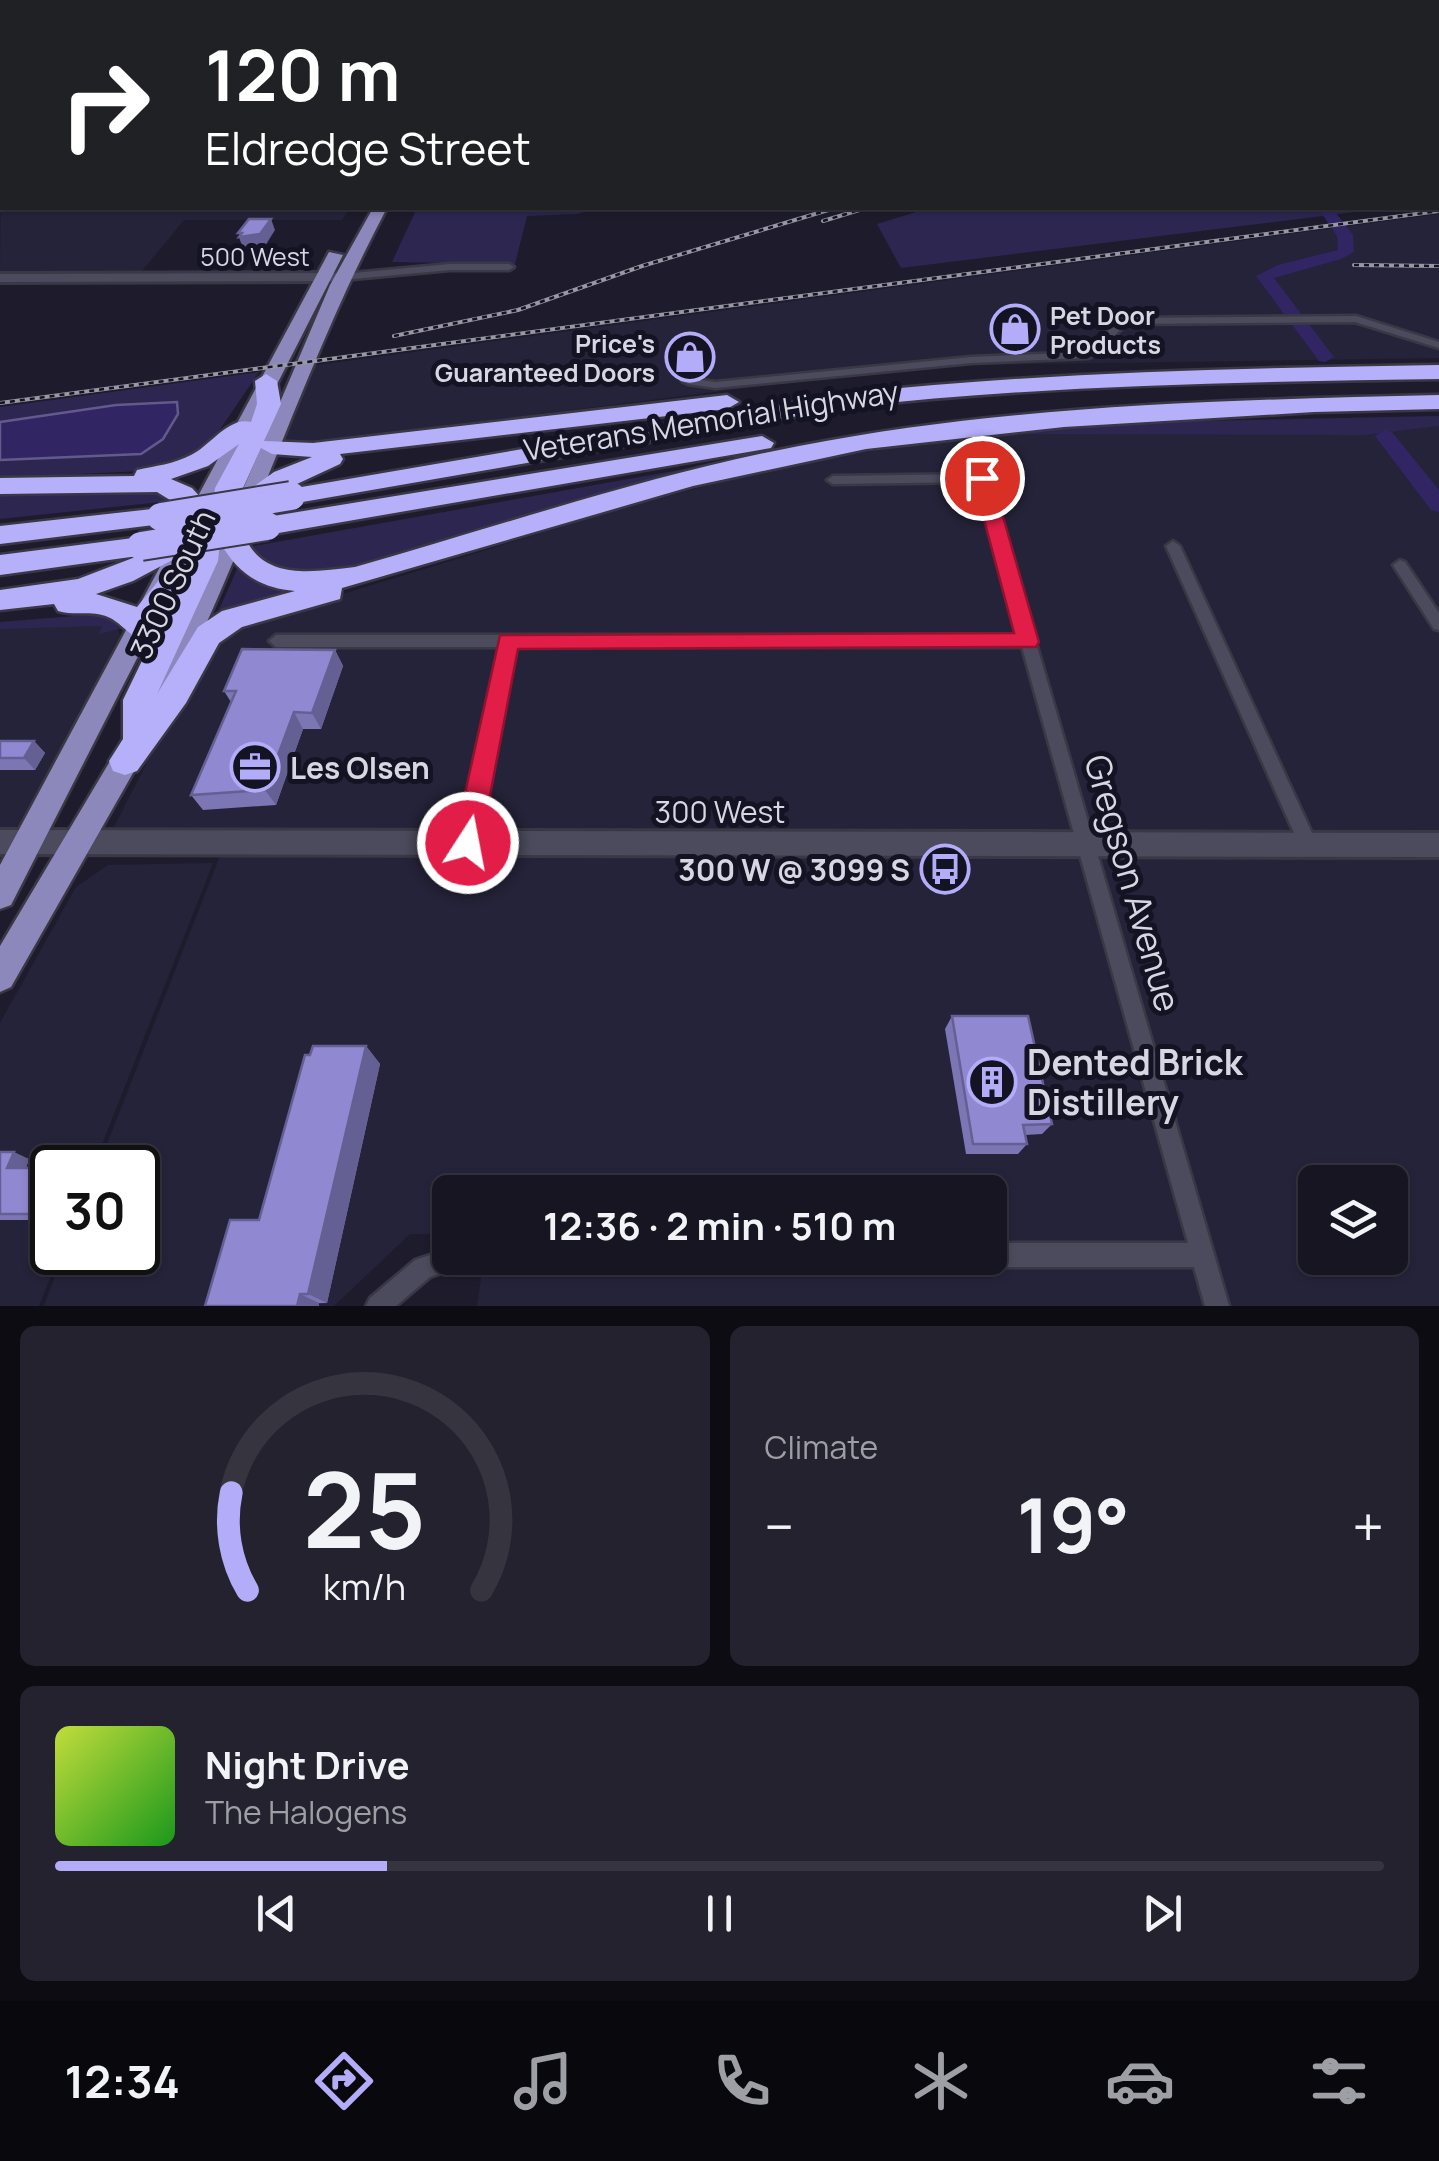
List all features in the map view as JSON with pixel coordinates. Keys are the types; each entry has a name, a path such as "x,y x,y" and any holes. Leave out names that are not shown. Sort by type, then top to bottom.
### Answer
{"highway":[{"name":"Veterans Memorial Highway","path":"0,535 161,517 919,391 1056,382 1439,372"},
{"path":"0,610 102,603 145,620 270,450 387,443 980,375 1303,374"},
{"path":"132,750 139,700 198,577 231,482 268,404 266,381"},
{"name":"Veterans Memorial Highway","path":"0,565 267,526 850,428 947,416 1064,408 1439,402"},
{"path":"0,486 158,484 182,492 216,523 245,559 275,579 310,582 355,577 689,478 802,453 910,436 1087,419 1330,404"},
{"path":"90,483 172,473 194,466 211,456 243,426"},
{"path":"0,600 54,596 104,584 148,564 292,472 387,443"},
{"path":"132,750 175,694 208,635 222,626 447,550"}],"main road":[{"name":"3300 South","path":"270,450 332,278 361,210"},
{"name":"3300 South","path":"216,523 243,426 266,381 379,210"},
{"name":"500 West","path":"0,278 332,278"},
{"name":"3300 South","path":"0,894 15,842 145,620"},
{"path":"0,976 132,750"},
{"name":"300 West","path":"15,842 1439,845"}],"street":[{"name":"500 West","path":"332,278 508,267"},
{"path":"688,382 715,386 954,361 1088,356 1100,349 1116,324 1127,321 1366,320 1439,345"},
{"name":"Gregson Avenue","path":"833,480 982,478 1217,1306"},
{"path":"1172,546 1308,844"},
{"path":"1400,564 1439,625"},
{"path":"276,641 1028,642"},
{"path":"468,843 508,641"},
{"path":"1007,1255 1203,1255"},
{"path":"378,1306 423,1268 432,1265"}],"shaded area":[{"path":"1,210 349,210 342,220 184,220 142,271 0,271"},
{"path":"416,210 592,210 527,216 515,264 392,262"},
{"path":"922,210 1372,210 901,268 877,224"},
{"path":"1439,214 1439,358 968,365 889,370 278,447 310,366"},
{"path":"259,372 208,447 162,470 0,478 0,407"},
{"path":"177,402 178,414 163,439 141,454 0,460 0,422 116,405"},
{"path":"1439,416 1439,426 1364,435 980,434 1150,422"},
{"path":"1439,422 1439,1306 477,1306 482,1275 1007,1275 1007,1175 432,1175 432,1234 410,1234 334,1306 44,1306 56,1275 160,1275 160,1145 107,1145 231,828 114,827 205,649 235,627 610,512 796,462 1005,432"},
{"path":"690,468 691,471 344,571 318,573 282,567 249,547"},
{"path":"151,489 180,500 0,519 0,494"},
{"path":"238,567 262,582 309,589 213,623"},
{"path":"87,610 104,613 120,629 99,634 102,626 0,629 0,622 87,615"},
{"path":"112,617 120,635 0,866 0,624"},
{"path":"213,863 102,1145 30,1145 30,1275 51,1275 39,1306 0,1306 0,1023 76,887 108,865"}],"building":[{"path":"249,219 271,219 260,234 239,237"},
{"name":"Les Olsen","path":"242,649 335,650 312,713 294,712 265,790 191,795 236,691 224,691"},
{"path":"0,741 34,741 24,758 0,758"},
{"name":"Dented Brick Distillery","path":"952,1016 1028,1016 1052,1124 1023,1125 1027,1144 973,1144"},
{"path":"313,1046 366,1046 308,1294 300,1294 297,1306 205,1306 230,1220 259,1220 305,1055 310,1055"},
{"path":"0,1152 14,1152 7,1168 30,1168 30,1214 0,1214"}],"waterway":[{"path":"1325,210 1345,235 1346,252 1264,276 1325,357"},
{"path":"1385,436 1439,505"}],"railway":[{"path":"394,336 518,310 642,266 828,210"},
{"path":"823,221 859,210"},
{"path":"0,403 1439,211"},
{"path":"1354,265 1439,266"}],"place":[{"name":"Pet Door Products","path":"1015,329"},
{"name":"Price's Guaranteed Doors","path":"690,357"},
{"name":"Les Olsen","path":"255,767"},
{"name":"300 W @ 3099 S","path":"945,869"},
{"name":"Dented Brick Distillery","path":"992,1082"}],"route":[{"path":"468,843 508,641 1028,642 982,478"}]}
